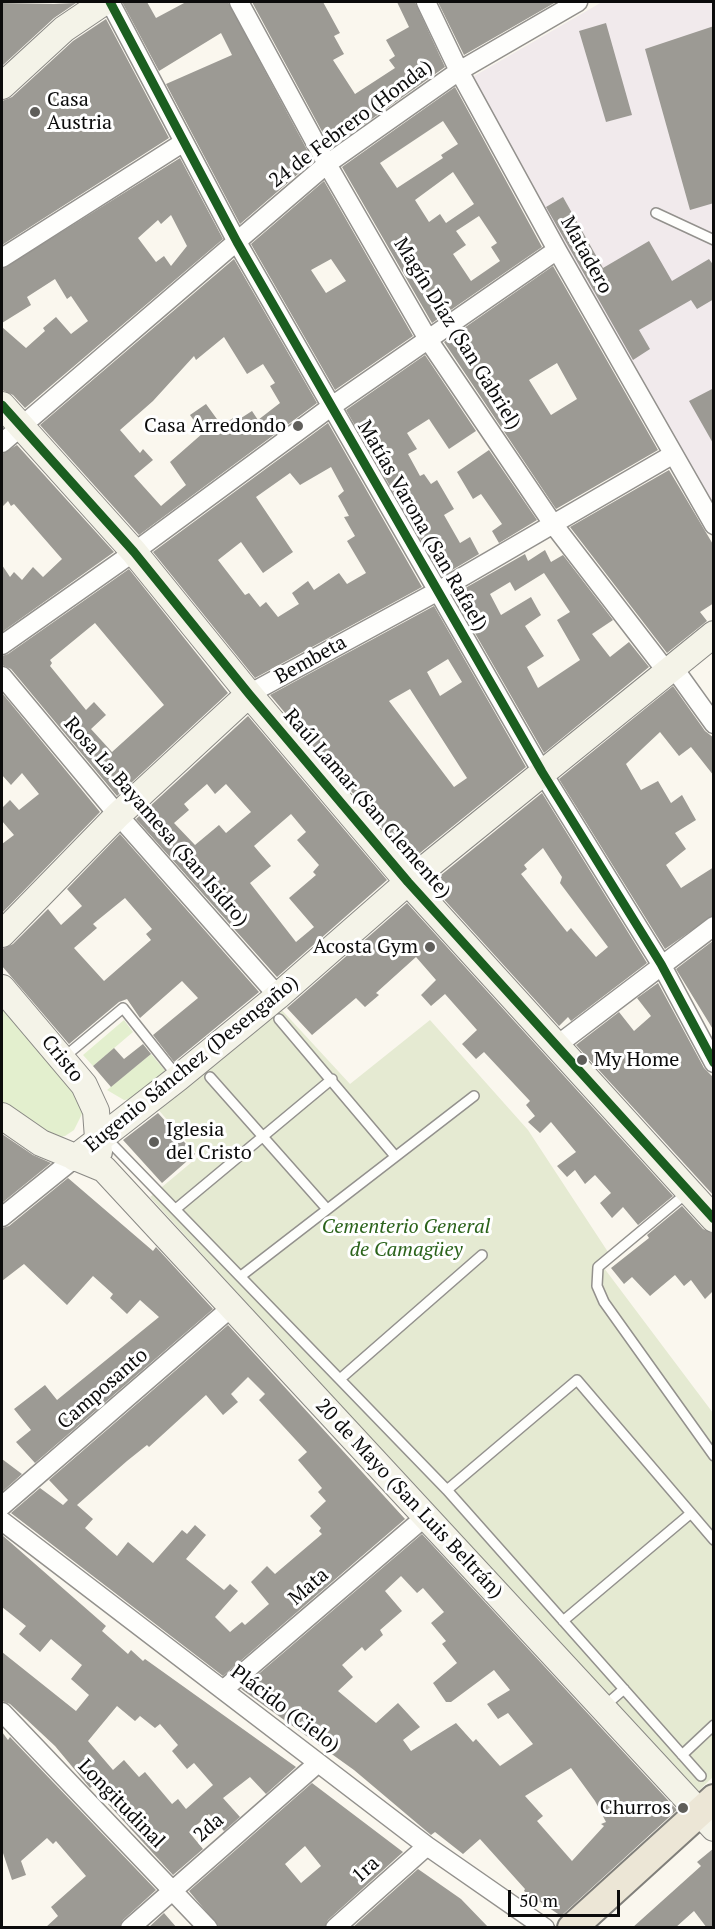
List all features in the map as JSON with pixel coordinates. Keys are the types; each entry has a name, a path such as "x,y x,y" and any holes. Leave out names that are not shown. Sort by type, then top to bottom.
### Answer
{"main road":[{"path":"572,1928 709,1810"},
{"path":"597,1928 709,1810"}],"street":[{"path":"2,86 64,29 104,2"},
{"name":"Matías Varona (San Rafael)","path":"110,2 237,242 542,772 661,964 714,1063"},
{"name":"Magín Díaz (San Gabriel)","path":"239,2 327,164 429,341 553,524 714,724"},
{"name":"Matadero","path":"426,2 459,71 557,250 714,525"},
{"name":"24 de Febrero (Honda)","path":"2,443 327,164 459,71 578,2"},
{"path":"2,258 184,142"},
{"path":"2,645 134,552 333,406 557,250"},
{"name":"Raúl Lamar (San Clemente)","path":"2,405 134,552 249,694 408,882 714,1219"},
{"name":"Bembeta","path":"2,934 118,815 249,694 438,591 672,455"},
{"name":"Eugenio Sánchez (Desengaño)","path":"2,1216 100,1136 279,1007 408,882 714,634"},
{"name":"Rosa La Bayamesa (San Isidro)","path":"2,676 279,1007"},
{"path":"556,1046 714,926"},
{"name":"Cristo","path":"2,988 84,1085 96,1111 100,1136"},
{"path":"41,1143 57,1145 71,1140 82,1130 89,1115 89,1104 84,1085"},
{"name":"20 de Mayo (San Luis Beltrán)","path":"2,1116 41,1143 104,1169 233,1306 425,1517 709,1810"},
{"path":"100,1136 104,1169"},
{"name":"Camposanto","path":"2,1506 233,1306"},
{"name":"Mata","path":"223,1690 425,1517"},
{"name":"Plácido (Cielo)","path":"2,1521 427,1846 545,1928"},
{"name":"Longitudinal","path":"2,1712 208,1928"},
{"name":"2da","path":"130,1928 318,1763"},
{"name":"1ra","path":"335,1928 427,1846"}],"lane":[{"path":"656,213 714,240"},
{"path":"279,1007 332,1079 395,1156"},
{"path":"63,1058 123,1008 178,1078"},
{"path":"210,1077 327,1209"},
{"path":"177,1208 332,1079"},
{"path":"242,1276 474,1096"},
{"path":"100,1136 177,1208 447,1490 682,1755 709,1810"},
{"path":"688,1191 598,1267 597,1286 604,1302 714,1456"},
{"path":"340,1379 482,1255"},
{"path":"447,1490 577,1380 714,1540"},
{"path":"563,1621 690,1514"},
{"path":"608,1703 624,1689"},
{"path":"682,1755 714,1725"}],"shaded area":[{"path":"602,2 713,2 713,506 469,79"}],"green space":[{"path":"2,1002 84,1096 82,1114 74,1130 65,1136 55,1138 2,1109"},
{"name":"Cementerio General de Camagüey","path":"279,1007 350,1084 430,1020 528,1130 608,1252 598,1260 713,1413 713,1777 695,1794 150,1197 199,1156 155,1106"},
{"path":"124,1020 133,1032 93,1066 83,1055"},
{"path":"151,1054 167,1073 132,1099 124,1100 107,1090"}],"building":[{"path":"122,2 147,2 156,18 186,2 228,2 313,161 240,224 166,84 232,55 221,33 159,71"},
{"path":"252,2 323,2 340,33 334,36 344,54 333,60 355,94 395,68 389,60 395,56 386,40 409,27 397,2 415,2 445,67 331,148"},
{"path":"438,2 556,2 464,55"},
{"path":"2,3 76,3 54,18 2,66"},
{"path":"106,19 169,138 2,245 2,101 12,97 73,41"},
{"path":"606,23 632,115 606,122 579,31"},
{"path":"714,26 714,203 690,210 645,49"},
{"path":"455,87 542,247 432,323 342,167","holes":["443,121 458,144 441,155 443,158 397,188 380,163","453,172 474,204 446,223 440,214 429,222 415,200","479,216 497,243 491,247 500,261 471,281 453,254 466,245 456,231"]},
{"path":"180,158 223,239 25,408 13,395 2,390 2,327 26,348 45,331 43,328 56,317 71,334 88,321 71,296 67,299 55,279 27,297 31,305 2,323 2,269","holes":["171,215 187,246 171,266 164,256 156,262 138,238 158,220 161,224"]},
{"path":"324,181 413,336 335,390 251,244","holes":["331,259 346,281 326,293 311,270"]},
{"path":"563,197 603,268 649,241 672,281 709,259 714,266 714,299 697,309 691,300 639,330 650,349 633,360 546,207"},
{"path":"234,259 317,403 139,535 40,425","holes":["224,337 247,374 263,364 275,383 270,386 280,403 258,420 252,411 235,422 233,418 222,426 206,404 190,415 203,433 170,462 186,485 161,506 134,476 153,460 143,449 140,453 120,430 153,401 194,356 196,360"]},
{"path":"553,266 658,450 556,509 444,342","holes":["557,363 577,399 551,415 529,380"]},
{"path":"425,355 476,431 449,449 429,419 407,433 417,449 408,454 420,476 424,474 431,484 437,480 454,509 444,515 460,543 470,537 479,554 442,576 346,410"},
{"path":"714,388 714,445 689,401"},
{"path":"328,423 422,587 255,678 153,552","holes":["331,467 344,491 338,496 349,516 344,517 355,536 347,541 366,573 347,584 339,573 314,590 308,581 292,593 299,604 278,617 266,602 260,607 249,593 245,595 218,560 241,542 263,573 293,552 256,497 290,473 300,485"]},
{"path":"17,445 114,552 2,632 2,565 10,577 14,572 22,580 33,567 43,577 62,559 14,504 11,506 8,501 2,507 2,454"},
{"path":"489,450 537,520 499,543 492,531 502,524 481,494 473,499 457,472"},
{"path":"669,470 714,546 714,603 700,612 707,621 667,653 570,527"},
{"path":"545,550 551,562 563,555 613,620 592,634 610,657 629,642 649,667 544,753 453,595 525,554 528,561","holes":["544,573 570,612 557,620 580,660 538,688 527,667 544,656 525,626 541,615 531,597 501,615 490,594 510,582 515,591"]},
{"path":"129,569 228,693 117,796 11,669 2,665 2,656","holes":["95,623 164,705 112,752 91,729 106,715 94,702 86,710 50,666 52,663 50,660"]},
{"path":"434,606 526,767 410,861 270,695","holes":["448,659 462,682 440,696 427,672","410,689 467,778 454,787 389,701"]},
{"path":"673,686 705,731 714,738 714,776 691,747 679,756 660,732 626,764 641,790 658,781 671,803 682,795 696,820 675,833 686,849 666,865 681,888 714,867 714,915 665,949 559,779"},
{"path":"2,693 100,812 2,913 2,844 14,835 2,821 2,808 10,800 19,810 39,794 22,773 11,785 2,775"},
{"path":"248,716 387,880 277,977 136,819","holes":["207,784 215,794 226,784 251,812 226,833 219,825 195,845 174,823 189,810 184,804","291,814 306,832 297,840 319,865 313,872 316,875 289,898 314,927 296,942 250,883 271,866 254,846"]},
{"path":"542,793 647,963 571,1021 568,1017 559,1026 430,884","holes":["543,848 562,877 560,883 608,947 596,957 571,928 567,932 521,874 527,869 524,865"]},
{"path":"120,834 259,992 174,1062 153,1035 198,998 182,981 140,1018 127,999 119,1002 69,1044 2,966 2,949 13,944 48,909 61,925 82,906 67,889","holes":["125,898 152,929 146,934 151,940 104,981 74,948 97,928 93,924"]},
{"path":"407,903 673,1196 638,1225 623,1207 612,1218 600,1203 611,1193 595,1175 585,1184 575,1170 567,1177 557,1166 576,1152 551,1122 540,1133 528,1122 535,1116 526,1105 530,1101 484,1052 476,1059 462,1044 477,1030 445,994 431,1006 421,995 436,980 416,957 376,993 379,995 365,1007 356,998 312,1035 287,1008"},
{"path":"714,940 714,1031 676,969"},
{"path":"658,983 704,1068 714,1078 714,1196 576,1045 619,1012 634,1031 651,1016 637,998"},
{"path":"143,1044 151,1054 111,1087 93,1066 114,1048 124,1059"},
{"name":"Iglesia del Cristo","path":"158,1113 195,1154 162,1183 123,1140"},
{"path":"2,1134 33,1155 51,1163 2,1203"},
{"path":"68,1178 153,1251 156,1247 213,1309 35,1463 16,1442 31,1430 14,1409 45,1385 57,1400 159,1317 140,1300 127,1314 110,1298 113,1294 93,1276 67,1305 24,1264 2,1281 2,1228 9,1226"},
{"path":"682,1206 703,1229 714,1234 714,1290 705,1299 691,1280 684,1286 675,1275 650,1296 632,1277 624,1284 611,1268 649,1238 647,1235"},
{"path":"228,1325 405,1519 223,1676 11,1513 40,1488 63,1505 68,1500 49,1480","holes":["248,1377 265,1394 259,1400 307,1452 298,1460 322,1488 318,1492 326,1501 310,1516 321,1528 319,1531 322,1534 275,1574 267,1566 251,1582 269,1604 245,1625 242,1622 230,1632 215,1617 238,1591 230,1584 224,1590 186,1559 206,1535 195,1525 187,1534 182,1530 153,1563 128,1542 117,1556 85,1528 93,1519 77,1505 127,1461 147,1445 149,1447 206,1395 223,1415 238,1402 231,1394"]},
{"path":"2,1459 22,1474 2,1492"},
{"path":"422,1534 677,1810 561,1916 524,1891 525,1889 480,1839 463,1854 435,1832 431,1835 354,1770 241,1689","holes":["401,1576 417,1593 423,1588 444,1612 431,1623 446,1641 442,1644 457,1663 433,1683 446,1702 451,1702 494,1670 510,1690 487,1704 498,1719 508,1713 533,1744 500,1766 476,1739 473,1742 456,1723 411,1751 403,1740 420,1727 398,1703 376,1723 338,1691 353,1677 342,1665 362,1647 365,1651 383,1635 380,1630 402,1611 385,1591","571,1768 595,1801 606,1822 601,1824 604,1826 572,1861 537,1821 543,1816 525,1796"]},
{"path":"2,1535 106,1626 102,1631 128,1654 131,1650 143,1661 145,1659 296,1767 266,1794 250,1777 223,1798 240,1817 224,1831 209,1814 189,1832 203,1849 173,1875 108,1804 115,1798 99,1781 90,1788 55,1746 10,1704 2,1701 2,1652 76,1711 89,1695 71,1679 82,1665 51,1639 40,1652 19,1634 26,1626 2,1607","holes":["117,1706 135,1721 140,1716 155,1728 160,1724 178,1745 172,1751 187,1769 194,1763 213,1785 186,1809 178,1799 172,1804 145,1772 139,1777 124,1760 113,1770 88,1741"]},
{"path":"2,1732 8,1740 10,1737 156,1890 123,1920 119,1928 45,1928 58,1916 51,1907 86,1876 56,1841 53,1844 47,1838 21,1861 26,1875 12,1880 2,1850"},
{"path":"312,1783 403,1852 328,1920 324,1928 220,1928 189,1891","holes":["305,1846 321,1866 301,1883 285,1864"]},
{"path":"714,1848 714,1928 707,1928 694,1911 675,1928 632,1928 701,1866 697,1862"},
{"path":"418,1869 461,1899 489,1928 352,1928"},
{"path":"164,1913 177,1928 148,1928"}],"cycle path":[{"path":"110,2 237,242 542,772 661,964 714,1063"},
{"path":"2,405 134,552 249,694 408,882 714,1219"}],"place":[{"name":"Casa Austria","path":"35,112"},
{"name":"Casa Arredondo","path":"298,426"},
{"name":"Acosta Gym","path":"430,947"},
{"name":"My Home","path":"582,1060"},
{"name":"Iglesia del Cristo","path":"154,1142"},
{"name":"Churros","path":"683,1808"}]}
